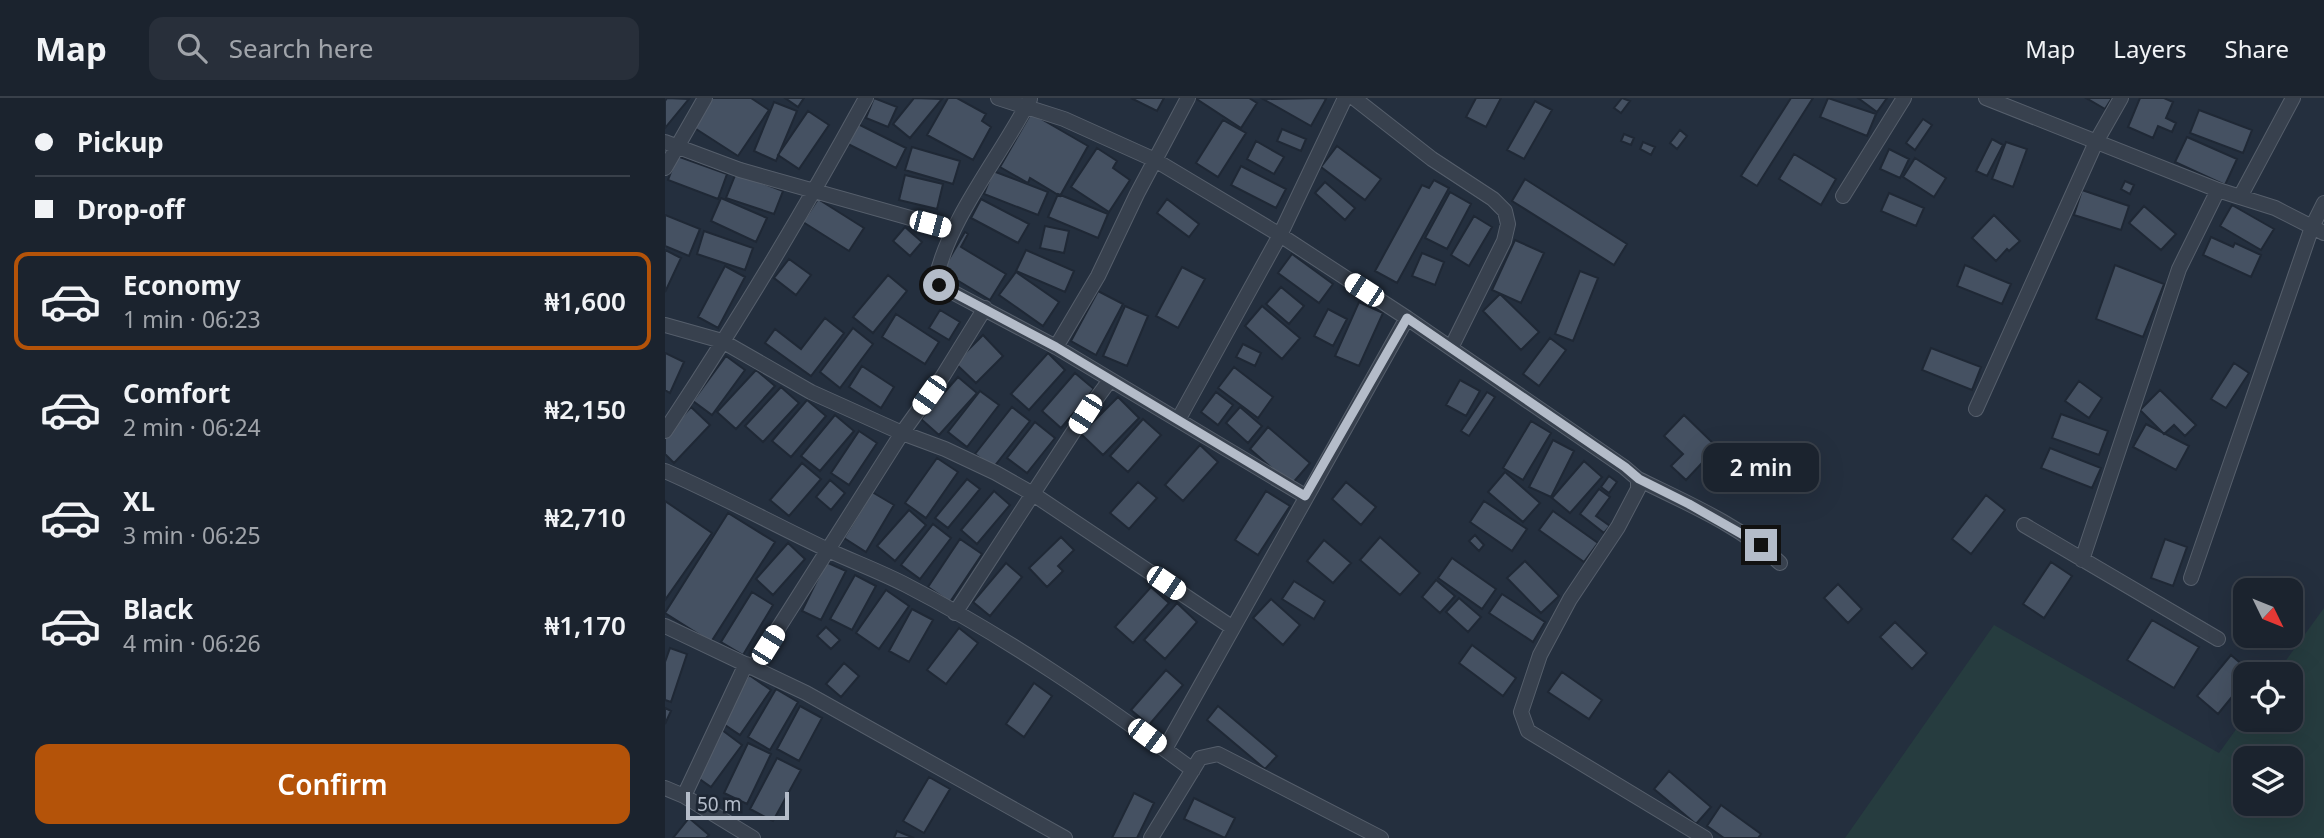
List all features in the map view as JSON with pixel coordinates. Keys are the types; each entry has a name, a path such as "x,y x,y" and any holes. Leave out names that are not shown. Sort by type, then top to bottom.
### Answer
{"street":[{"path":"665,168 671,144 705,98"},
{"path":"665,431 705,371 814,192 866,98"},
{"path":"998,98 1028,102 1155,160 1407,318 1639,479 1761,545 1780,563"},
{"path":"1056,347 1098,276 1188,98"},
{"path":"1178,420 1280,236 1345,98"},
{"path":"1354,98 1432,159 1493,199 1505,211 1508,224 1504,241 1451,348"},
{"path":"1843,196 1904,98"},
{"path":"1986,98 2218,190 2275,208 2318,230"},
{"path":"1976,409 2096,142 2121,98"},
{"path":"2240,197 2293,98"},
{"path":"1028,102 953,230 936,279 939,285 1056,347 1305,496"},
{"path":"671,144 740,170 953,230"},
{"path":"2083,560 2179,269 2218,190"},
{"path":"2191,578 2318,230 2324,202"},
{"path":"684,796 749,666 828,550 902,433 943,376 985,308"},
{"path":"1165,749 1407,318"},
{"path":"665,326 722,341 811,392 902,433 945,449 1033,494 1233,628"},
{"path":"955,613 1110,380"},
{"path":"665,471 905,584 1066,681 1193,770"},
{"path":"1639,479 1637,489 1618,527 1570,599 1540,655 1521,712 1528,731 1705,838"},
{"path":"2024,525 2218,639"},
{"path":"665,626 806,693 1065,838"},
{"path":"1150,838 1201,758 1218,754 1381,838"},
{"path":"665,788 684,796 753,838"}],"green space":[{"path":"2324,608 2324,838 1845,838 1994,625 2219,753 2234,732 2303,732 2303,662 2285,662 2295,648 2303,648 2303,637"}],"building":[{"path":"667,98 689,99 665,128 665,101"},
{"path":"712,98 751,98 769,110 738,156 693,127"},
{"path":"785,98 804,98 798,107"},
{"path":"874,98 897,107 888,127 866,118"},
{"path":"914,98 942,99 910,138 893,124"},
{"path":"948,98 957,98 986,114 982,121 991,127 973,160 927,135"},
{"path":"1131,98 1164,98 1157,111"},
{"path":"1195,98 1249,98 1257,103 1241,128"},
{"path":"1476,98 1501,98 1486,127 1466,117"},
{"path":"1622,98 1630,101 1621,113 1614,108"},
{"path":"1791,98 1813,98 1757,186 1741,176"},
{"path":"1828,98 1876,114 1867,136 1820,117"},
{"path":"1858,98 1887,98 1877,112"},
{"path":"2086,98 2112,98 2105,109"},
{"path":"2140,98 2164,98 2173,102 2166,118 2176,123 2172,132 2158,126 2153,138 2128,127"},
{"path":"1263,99 1326,99 1311,126"},
{"path":"1535,101 1552,110 1524,159 1507,150"},
{"path":"774,102 797,111 776,161 754,151"},
{"path":"2199,110 2252,130 2243,153 2190,133"},
{"path":"808,111 829,125 799,169 778,155"},
{"path":"1031,113 1088,146 1060,196 1030,178 1028,183 1000,167"},
{"path":"1923,119 1932,125 1915,150 1906,143"},
{"path":"1223,120 1246,133 1218,177 1196,163"},
{"path":"858,124 906,148 896,168 848,144"},
{"path":"1282,129 1306,139 1301,151 1277,141"},
{"path":"1680,130 1687,136 1677,149 1670,143"},
{"path":"1624,134 1634,138 1631,145 1621,141"},
{"path":"2187,137 2237,159 2225,185 2175,162"},
{"path":"1992,139 2003,145 1987,176 1976,171"},
{"path":"1256,141 1284,157 1274,174 1247,159"},
{"path":"1643,142 1655,147 1651,155 1640,149"},
{"path":"2006,142 2027,149 2013,187 1992,179"},
{"path":"1337,146 1381,179 1365,200 1321,167"},
{"path":"912,147 960,161 953,184 905,170"},
{"path":"1097,148 1117,161 1113,168 1130,180 1109,212 1071,187"},
{"path":"1889,149 1909,159 1900,178 1880,169"},
{"path":"1794,154 1836,179 1821,205 1779,179"},
{"path":"677,156 727,174 718,199 668,180"},
{"path":"1915,158 1946,178 1934,197 1903,177"},
{"path":"1241,166 1286,189 1276,208 1231,185"},
{"path":"993,171 1048,192 1038,215 984,194"},
{"path":"736,173 783,191 774,214 726,198"},
{"path":"905,175 943,184 937,209 899,200"},
{"path":"1525,179 1627,244 1614,265 1512,201"},
{"path":"1434,180 1449,188 1397,283 1375,271 1422,185 1429,188"},
{"path":"2125,181 2134,185 2130,194 2121,189"},
{"path":"1325,182 1355,208 1345,220 1315,193"},
{"path":"2082,190 2129,206 2121,230 2074,215"},
{"path":"1450,192 1471,204 1447,249 1425,238"},
{"path":"1889,193 1924,208 1916,226 1881,211"},
{"path":"1058,194 1108,214 1098,238 1048,217"},
{"path":"721,198 767,218 756,242 711,221"},
{"path":"818,199 864,228 849,251 803,222"},
{"path":"981,199 1029,224 1018,243 971,218"},
{"path":"1167,199 1199,224 1189,237 1157,213"},
{"path":"2232,205 2274,229 2261,250 2220,226"},
{"path":"2144,206 2176,234 2161,250 2129,223"},
{"path":"665,215 700,229 689,256 665,246"},
{"path":"1994,215 2020,241 2009,251 2007,249 1996,261 1972,238"},
{"path":"1474,216 1492,227 1469,266 1451,255"},
{"path":"1045,226 1069,231 1064,253 1040,248"},
{"path":"905,227 922,242 910,256 893,241"},
{"path":"704,231 753,248 745,270 697,254"},
{"path":"965,232 968,234 961,247 1006,274 990,300 942,271"},
{"path":"2211,237 2233,247 2235,243 2261,255 2251,277 2203,255"},
{"path":"1515,240 1544,253 1521,303 1492,290"},
{"path":"665,250 681,258 665,292"},
{"path":"1026,250 1074,271 1065,292 1016,271"},
{"path":"1422,253 1444,262 1435,285 1412,276"},
{"path":"1292,254 1333,284 1319,303 1278,273"},
{"path":"789,259 811,275 796,295 774,278"},
{"path":"1965,265 2011,284 2002,304 1957,286"},
{"path":"2115,265 2164,284 2143,337 2096,319"},
{"path":"725,266 745,277 718,328 698,317"},
{"path":"1182,267 1205,279 1178,328 1156,316"},
{"path":"1580,271 1598,278 1573,341 1555,334"},
{"path":"1016,272 1059,302 1043,326 999,295"},
{"path":"888,275 907,291 873,333 853,317"},
{"path":"1281,287 1304,306 1289,324 1266,304"},
{"path":"1098,291 1123,304 1096,355 1071,341"},
{"path":"1500,294 1539,332 1521,350 1483,311"},
{"path":"1359,302 1383,313 1359,366 1335,356"},
{"path":"1125,306 1148,316 1127,366 1103,356"},
{"path":"1262,306 1300,338 1282,359 1245,326"},
{"path":"1328,309 1347,319 1333,346 1314,336"},
{"path":"940,310 960,322 949,340 929,328"},
{"path":"896,314 939,342 925,364 882,337"},
{"path":"825,318 844,333 811,376 765,343 775,329 801,349"},
{"path":"853,328 873,344 840,388 820,372"},
{"path":"983,335 1003,356 976,383 955,363"},
{"path":"1550,338 1566,350 1539,386 1523,374"},
{"path":"1243,344 1261,353 1255,366 1236,357"},
{"path":"1931,348 1981,367 1972,390 1922,370"},
{"path":"665,353 684,362 670,393 665,390"},
{"path":"1048,353 1065,370 1029,410 1011,394"},
{"path":"726,356 745,370 712,415 693,401"},
{"path":"2234,363 2249,373 2226,408 2211,399"},
{"path":"862,366 894,387 881,408 849,387"},
{"path":"1234,367 1273,397 1258,418 1218,388"},
{"path":"756,370 775,386 736,429 717,412"},
{"path":"1075,373 1094,389 1061,428 1042,411"},
{"path":"958,377 977,393 939,435 921,419"},
{"path":"1460,380 1480,391 1466,416 1446,405"},
{"path":"2079,381 2102,398 2089,418 2065,401"},
{"path":"781,387 799,403 763,442 745,426"},
{"path":"2160,390 2196,425 2185,436 2174,425 2164,434 2140,410"},
{"path":"980,391 999,405 967,447 948,432"},
{"path":"1216,392 1233,405 1218,425 1201,412"},
{"path":"1487,392 1495,397 1469,436 1461,431"},
{"path":"1118,397 1139,418 1103,455 1081,434"},
{"path":"807,400 826,416 791,457 772,441"},
{"path":"691,407 710,425 674,463 665,454 665,435"},
{"path":"1012,407 1030,421 993,468 975,454"},
{"path":"1240,407 1262,426 1248,443 1226,423"},
{"path":"2061,414 2108,431 2099,455 2052,438"},
{"path":"835,415 854,431 820,471 801,456"},
{"path":"1684,415 1717,447 1686,480 1671,466 1683,454 1664,436"},
{"path":"1143,419 1161,435 1128,472 1110,456"},
{"path":"1531,421 1551,433 1523,480 1503,468"},
{"path":"1035,422 1055,438 1027,473 1007,458"},
{"path":"2146,424 2189,446 2176,470 2133,447"},
{"path":"1268,427 1310,463 1291,485 1250,449"},
{"path":"859,431 877,443 849,485 831,473"},
{"path":"1553,440 1574,451 1551,497 1529,487"},
{"path":"1200,445 1218,462 1183,501 1165,485"},
{"path":"2050,448 2101,468 2092,488 2041,468"},
{"path":"937,458 958,472 926,518 905,503"},
{"path":"1584,461 1602,477 1570,513 1552,498"},
{"path":"802,463 821,479 789,516 770,500"},
{"path":"1505,472 1540,503 1523,522 1488,492"},
{"path":"1609,476 1617,482 1609,493 1601,487"},
{"path":"967,479 980,489 948,528 935,518"},
{"path":"830,480 845,493 831,510 816,497"},
{"path":"1138,482 1157,498 1129,529 1110,513"},
{"path":"1346,482 1376,507 1361,525 1332,499"},
{"path":"1599,489 1610,497 1596,516 1610,526 1604,533 1580,514"},
{"path":"994,491 1010,505 977,544 961,530"},
{"path":"1266,491 1290,506 1258,555 1235,540"},
{"path":"872,492 894,505 866,552 844,538"},
{"path":"1986,495 2005,510 1971,554 1952,539"},
{"path":"665,501 712,533 665,600"},
{"path":"1484,501 1527,529 1512,551 1470,522"},
{"path":"909,510 926,525 895,561 877,546"},
{"path":"1553,511 1598,543 1584,562 1539,530"},
{"path":"728,513 775,542 711,642 665,613"},
{"path":"933,524 951,538 920,579 901,565"},
{"path":"1475,535 1484,545 1479,551 1469,541"},
{"path":"1061,537 1074,550 1058,566 1063,571 1047,587 1029,568"},
{"path":"1380,537 1420,573 1400,595 1360,560"},
{"path":"960,539 982,554 950,602 928,587"},
{"path":"2165,539 2187,547 2173,586 2151,578"},
{"path":"1324,540 1351,563 1333,583 1307,561"},
{"path":"788,543 805,559 773,595 756,579"},
{"path":"1452,558 1496,589 1482,609 1438,578"},
{"path":"1525,561 1559,596 1541,613 1507,578"},
{"path":"826,562 846,571 821,620 802,611"},
{"path":"2051,562 2072,576 2044,618 2023,604"},
{"path":"1006,563 1022,577 990,616 973,602"},
{"path":"855,575 876,586 852,630 830,619"},
{"path":"1436,580 1455,596 1440,613 1422,597"},
{"path":"1294,581 1325,601 1314,619 1282,599"},
{"path":"1838,584 1862,609 1848,623 1824,598"},
{"path":"1151,587 1169,603 1133,643 1115,627"},
{"path":"886,590 909,606 879,649 856,633"},
{"path":"752,592 773,605 743,655 721,642"},
{"path":"1502,594 1545,622 1533,642 1489,613"},
{"path":"1459,598 1481,617 1468,632 1446,612"},
{"path":"1271,599 1300,625 1283,645 1253,618"},
{"path":"1177,603 1197,622 1165,659 1144,640"},
{"path":"912,609 933,620 909,662 889,651"},
{"path":"2152,620 2199,647 2174,688 2127,660"},
{"path":"1895,622 1927,653 1912,669 1880,637"},
{"path":"826,627 840,640 831,649 817,636"},
{"path":"959,628 978,643 946,684 927,670"},
{"path":"1472,645 1516,678 1503,696 1459,663"},
{"path":"670,648 687,654 671,702 665,700 665,662"},
{"path":"2231,655 2239,662 2233,662 2233,696 2218,714 2197,696"},
{"path":"844,663 859,676 841,697 826,684"},
{"path":"1166,670 1183,685 1149,725 1131,710"},
{"path":"1562,672 1602,700 1589,719 1548,692"},
{"path":"749,675 771,690 740,735 719,721"},
{"path":"1034,683 1052,696 1024,737 1006,724"},
{"path":"776,689 798,702 770,750 748,737"},
{"path":"800,706 822,718 799,761 777,749"},
{"path":"1218,706 1277,756 1265,769 1207,720"},
{"path":"665,708 671,711 665,724"},
{"path":"722,730 742,745 711,787 691,773"},
{"path":"748,743 771,754 747,804 724,793"},
{"path":"777,758 801,770 773,821 750,809"},
{"path":"1669,771 1711,807 1696,824 1654,789"},
{"path":"929,777 950,789 924,833 903,821"},
{"path":"1134,793 1154,803 1137,838 1112,838"},
{"path":"1194,798 1235,818 1225,838 1184,819"},
{"path":"1721,805 1761,834 1758,838 1724,838 1707,826"},
{"path":"689,818 709,835 706,838 673,838"},
{"path":"897,831 914,838 894,838"}],"route":[{"path":"939,285 1056,347 1305,496 1407,318 1639,479 1761,545"}]}
